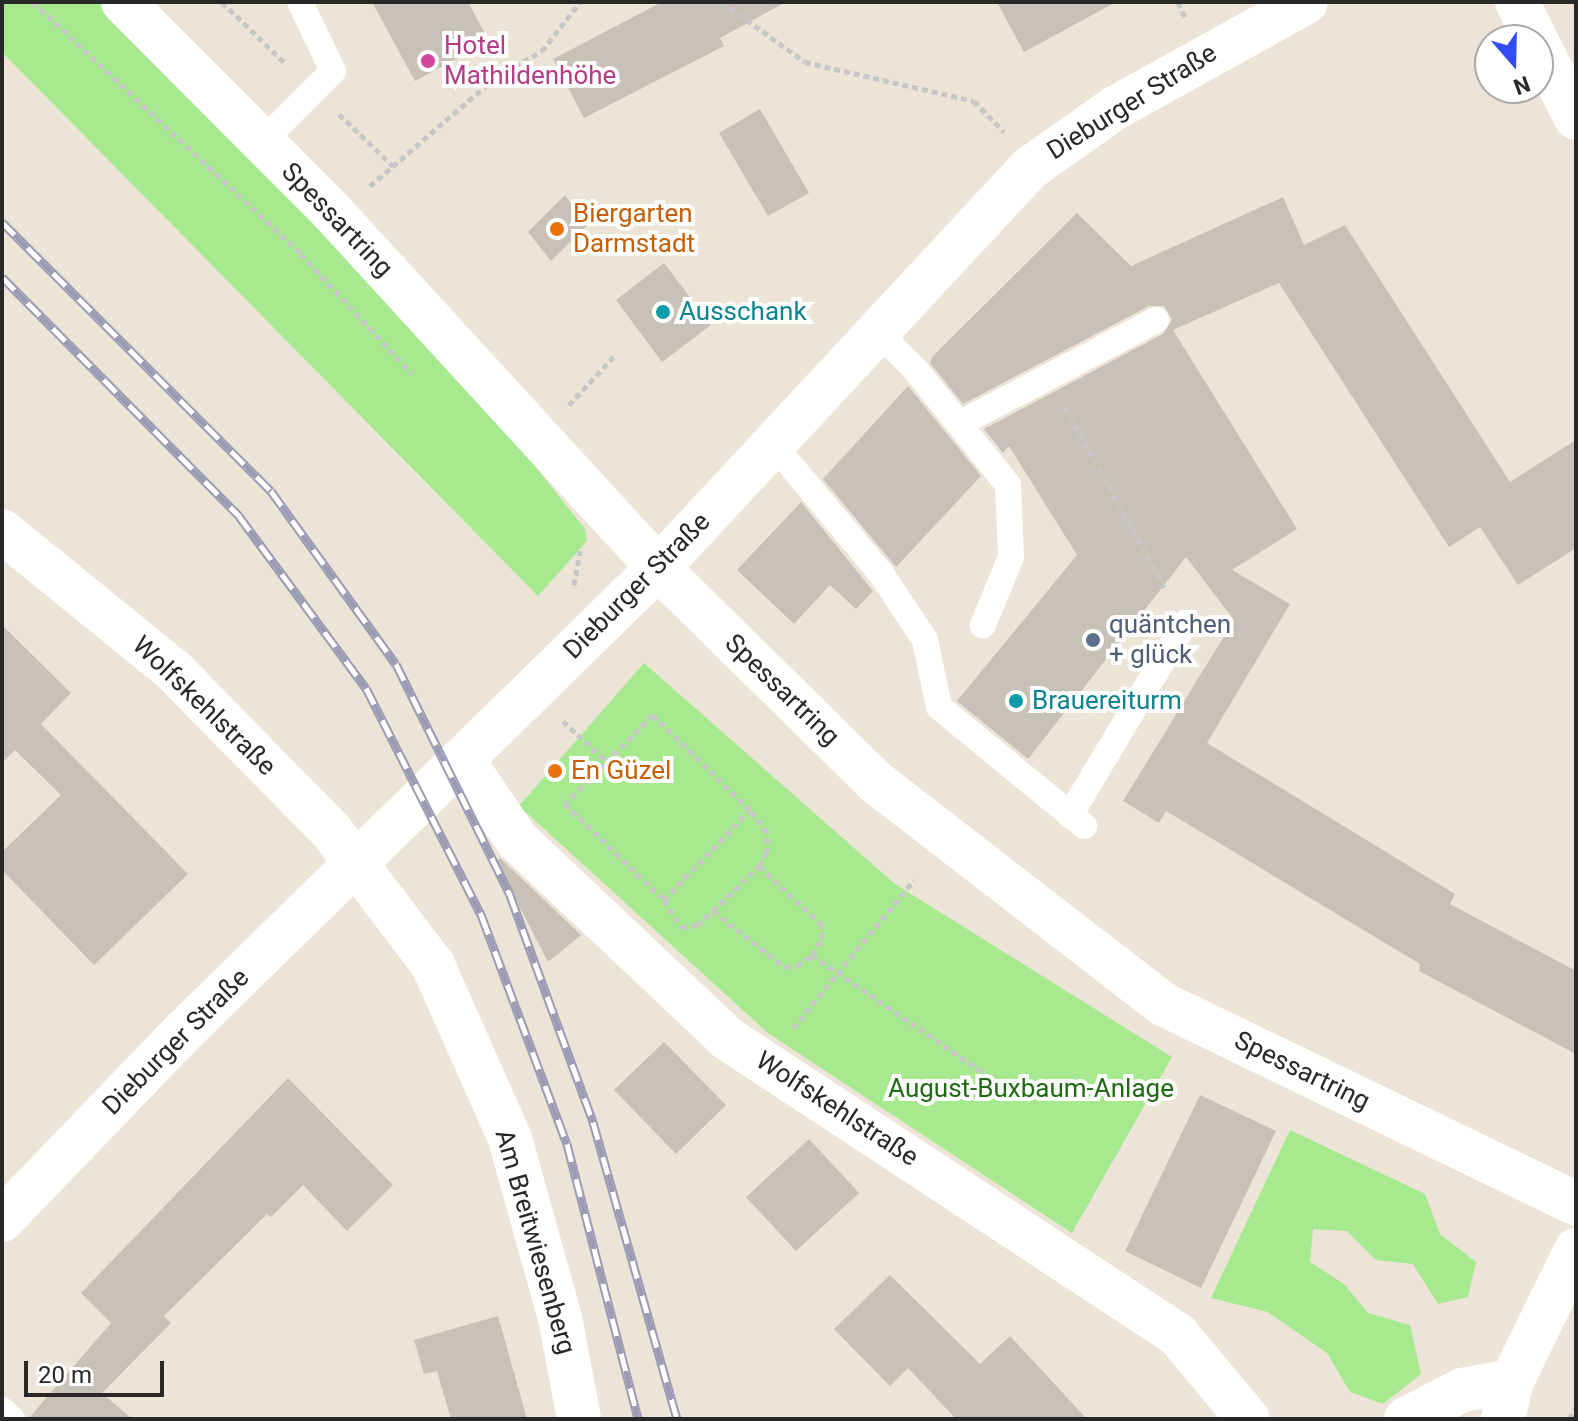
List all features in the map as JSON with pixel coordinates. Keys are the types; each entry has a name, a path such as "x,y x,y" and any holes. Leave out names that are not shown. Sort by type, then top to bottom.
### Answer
{"main road":[{"name":"Spessartring","path":"123,2 262,142 658,568 877,783 1163,1004 1576,1203"},
{"name":"Dieburger Straße","path":"2,1220 357,863 658,568 1006,191 1072,135 1204,54 1306,2"},
{"path":"1517,2 1528,24"},
{"path":"1554,75 1576,118"},
{"name":"Wolfskehlstraße","path":"2,531 174,671 357,863"},
{"name":"Wolfskehlstraße","path":"462,759 517,840 728,1039 765,1060 1178,1335 1248,1419"},
{"name":"Am Breitwiesenberg","path":"357,863 433,965 510,1139 560,1318 579,1419"},
{"path":"1406,1419 1462,1390 1507,1400 1576,1250"}],"lane":[{"path":"262,142 333,71 300,2"},
{"path":"959,424 1156,320"},
{"path":"876,330 1008,485 1011,557 983,625"},
{"path":"773,444 882,575 925,640 939,707 1077,821 1185,623"},
{"path":"2,1410 12,1419"}],"path":[{"path":"33,2 301,254 420,382"},
{"path":"369,187 497,76 542,51 580,2"},
{"path":"722,2 805,62 974,101 1008,136"},
{"path":"497,76 504,84"},
{"path":"568,406 614,356"},
{"path":"1048,377 1137,531 1164,588"},
{"path":"571,539 581,548"},
{"path":"653,715 750,810 767,832 767,853 759,866 697,925 681,927 664,900 565,804 606,761 653,715"},
{"path":"559,718 606,761"},
{"path":"664,900 750,810"},
{"path":"713,911 785,967 797,966 812,955 822,939 822,925 759,866"},
{"path":"765,1060 842,972 914,880"},
{"path":"812,955 842,972 982,1072"},
{"path":"1570,1419 1576,1407"}],"green space":[{"path":"2,2 123,2 334,214 585,529 587,541 538,596 2,52"},
{"name":"August-Buxbaum-Anlage","path":"644,663 895,884 1172,1057 1072,1233 768,1033 519,806"},
{"path":"1290,1130 1425,1194 1440,1234 1476,1262 1468,1297 1438,1304 1413,1264 1376,1260 1347,1231 1313,1229 1310,1262 1344,1284 1368,1313 1410,1325 1421,1374 1383,1404 1350,1392 1327,1353 1268,1312 1211,1298"}],"building":[{"name":"Hotel Mathildenhöhe","path":"372,2 468,2 489,41 415,81"},
{"path":"662,2 786,2 720,38 724,46 584,118 553,59"},
{"path":"997,2 1116,2 1024,52"},
{"path":"760,109 809,193 768,216 719,133"},
{"name":"Biergarten Darmstadt","path":"565,195 587,226 551,261 528,232"},
{"path":"1283,197 1304,245 1345,225 1510,482 1576,440 1576,548 1518,585 1480,527 1449,547 1279,283 1173,330 1297,529 1232,570 1290,604 1207,743 1455,894 1450,904 1576,971 1576,1054 1419,971 1420,964 1166,811 1159,823 1123,801 1234,620 1186,557 1028,759 957,701 1077,555 1009,446 1003,453 984,429 1163,334 1172,320 1164,306 1149,306 963,404 930,363 932,357 1077,213 1131,266"},
{"name":"Ausschank","path":"664,263 711,325 662,362 616,300"},
{"path":"908,386 981,476 896,567 823,479"},
{"path":"801,502 873,591 856,609 830,585 794,624 737,570"},
{"path":"2,625 71,693 41,724 188,874 94,965 2,870 2,852 61,795 15,750 2,763"},
{"path":"500,858 581,935 548,962 496,861"},
{"path":"664,1042 726,1105 676,1154 614,1090"},
{"path":"288,1078 393,1185 347,1231 303,1185 271,1217 267,1214 164,1316 171,1323 102,1393 132,1419 28,1419 111,1323 81,1293"},
{"path":"1200,1095 1276,1131 1201,1288 1125,1251"},
{"path":"809,1139 859,1193 796,1251 746,1197"},
{"path":"890,1275 980,1364 1010,1336 1087,1419 956,1419 908,1368 890,1386 834,1329"},
{"path":"498,1316 527,1419 451,1419 437,1371 424,1374 414,1340"}],"railway":[{"path":"2,222 271,491 396,664 510,895 593,1122 677,1419"},
{"path":"2,277 239,516 366,688 482,917 567,1144 638,1419"}],"place":[{"name":"Hotel Mathildenhöhe","path":"428,61"},
{"name":"Biergarten Darmstadt","path":"557,229"},
{"name":"Ausschank","path":"663,312"},
{"name":"quäntchen + glück","path":"1093,640"},
{"name":"Brauereiturm","path":"1016,701"},
{"name":"En Güzel","path":"555,771"}]}
